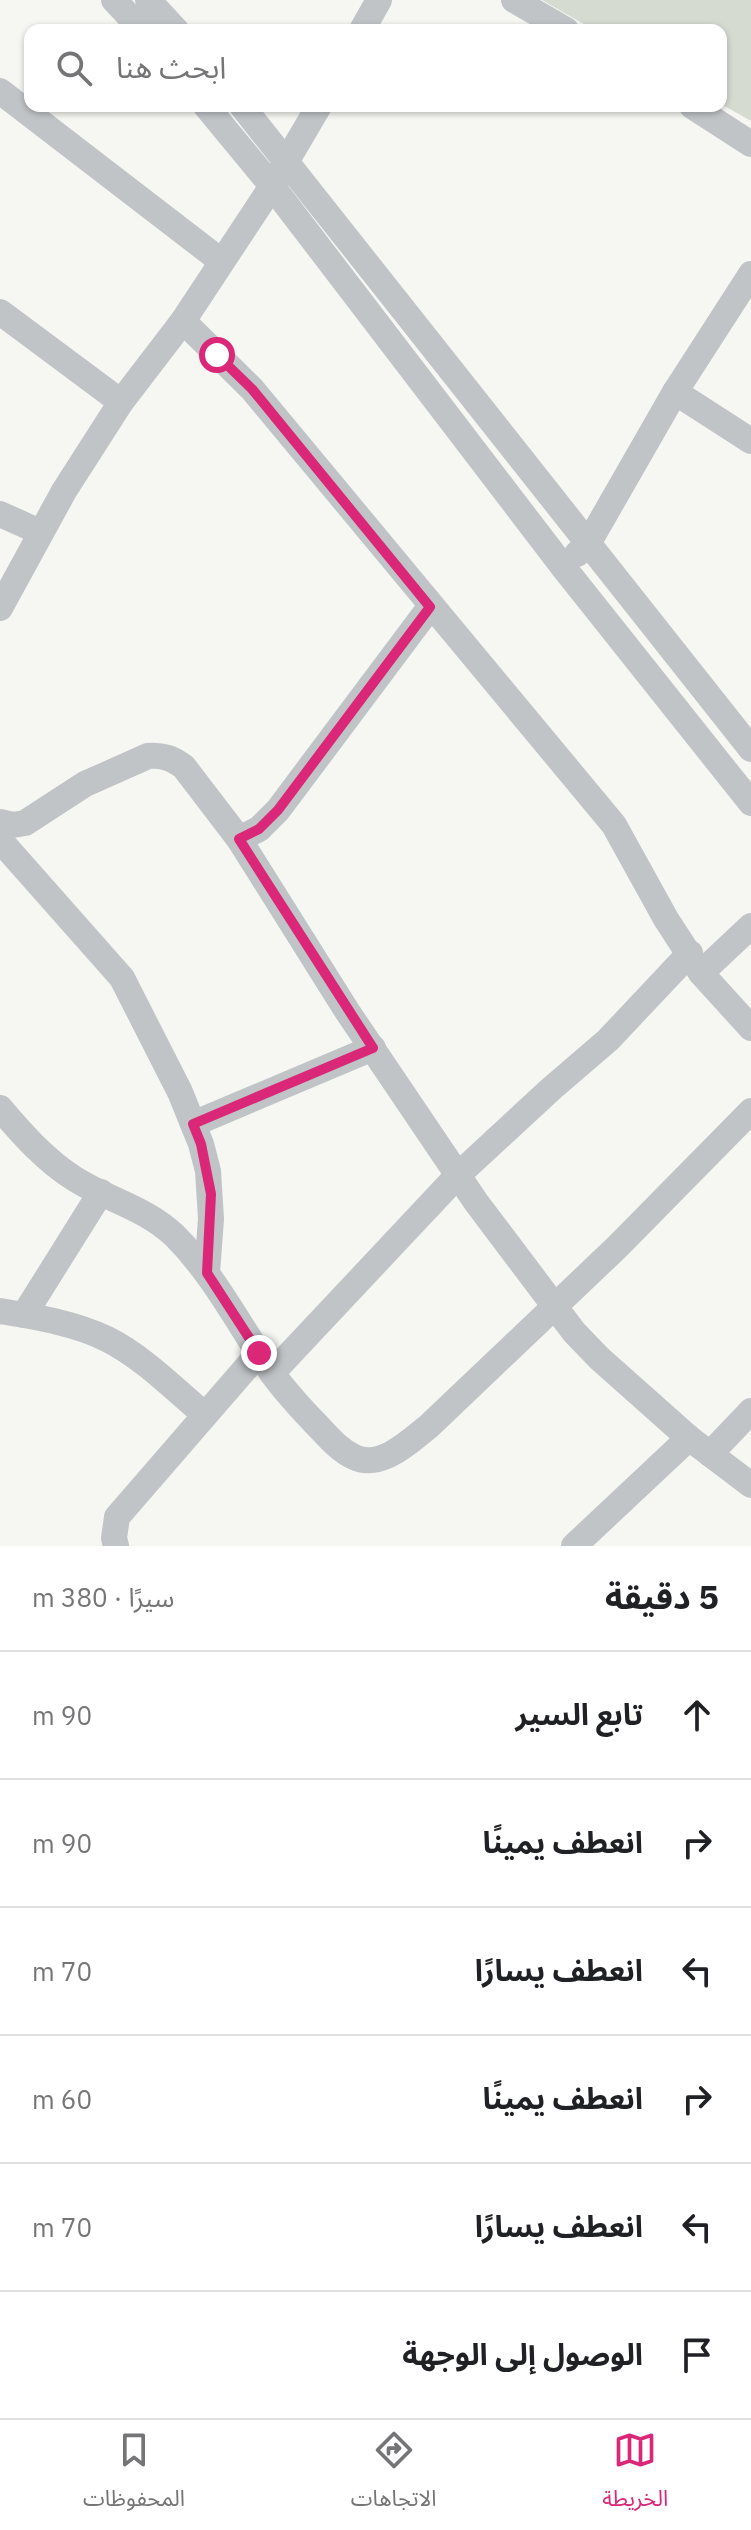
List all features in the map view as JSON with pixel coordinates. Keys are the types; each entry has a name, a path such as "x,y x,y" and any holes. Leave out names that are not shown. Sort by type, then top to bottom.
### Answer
{"street":[{"path":"114,0 136,24"},
{"path":"148,0 170,24"},
{"path":"365,24 379,0"},
{"path":"514,0 556,24"},
{"path":"0,91 24,109"},
{"path":"27,112 221,261"},
{"path":"211,112 272,186 564,568 751,803"},
{"path":"247,112 751,749"},
{"path":"0,608 40,532 121,402 183,321 287,164 316,112"},
{"path":"701,112 751,144"},
{"path":"564,568 589,542 675,392 751,274"},
{"path":"0,312 121,402"},
{"path":"183,321 252,389 614,825 666,919 695,963 751,1028"},
{"path":"675,392 751,441"},
{"path":"0,514 40,532"},
{"path":"239,839 259,829 278,810 430,607"},
{"path":"0,822 13,825 25,823 85,784 130,763 159,755 173,759 184,767 239,839 458,1175 574,1332 689,1438 751,1485"},
{"path":"0,840 122,978 165,1059 201,1144 211,1194 207,1273"},
{"path":"116,1546 117,1517 205,1415 265,1363 551,1089 695,963 751,926"},
{"path":"193,1124 373,1048"},
{"path":"0,1108 56,1167 158,1221 207,1273 265,1363 339,1448 357,1459 382,1458 429,1426 556,1307 751,1111"},
{"path":"101,1192 12,1313 65,1324 109,1340 144,1364 205,1415"},
{"path":"710,1454 751,1411"},
{"path":"574,1546 689,1438"}],"shaded area":[{"path":"542,0 751,0 751,121 727,107 727,24 584,24"}],"route":[{"path":"217,355 252,389 430,607 278,810 252,835 239,839 373,1048 193,1124 208,1171 211,1194 207,1273 259,1353"}]}
